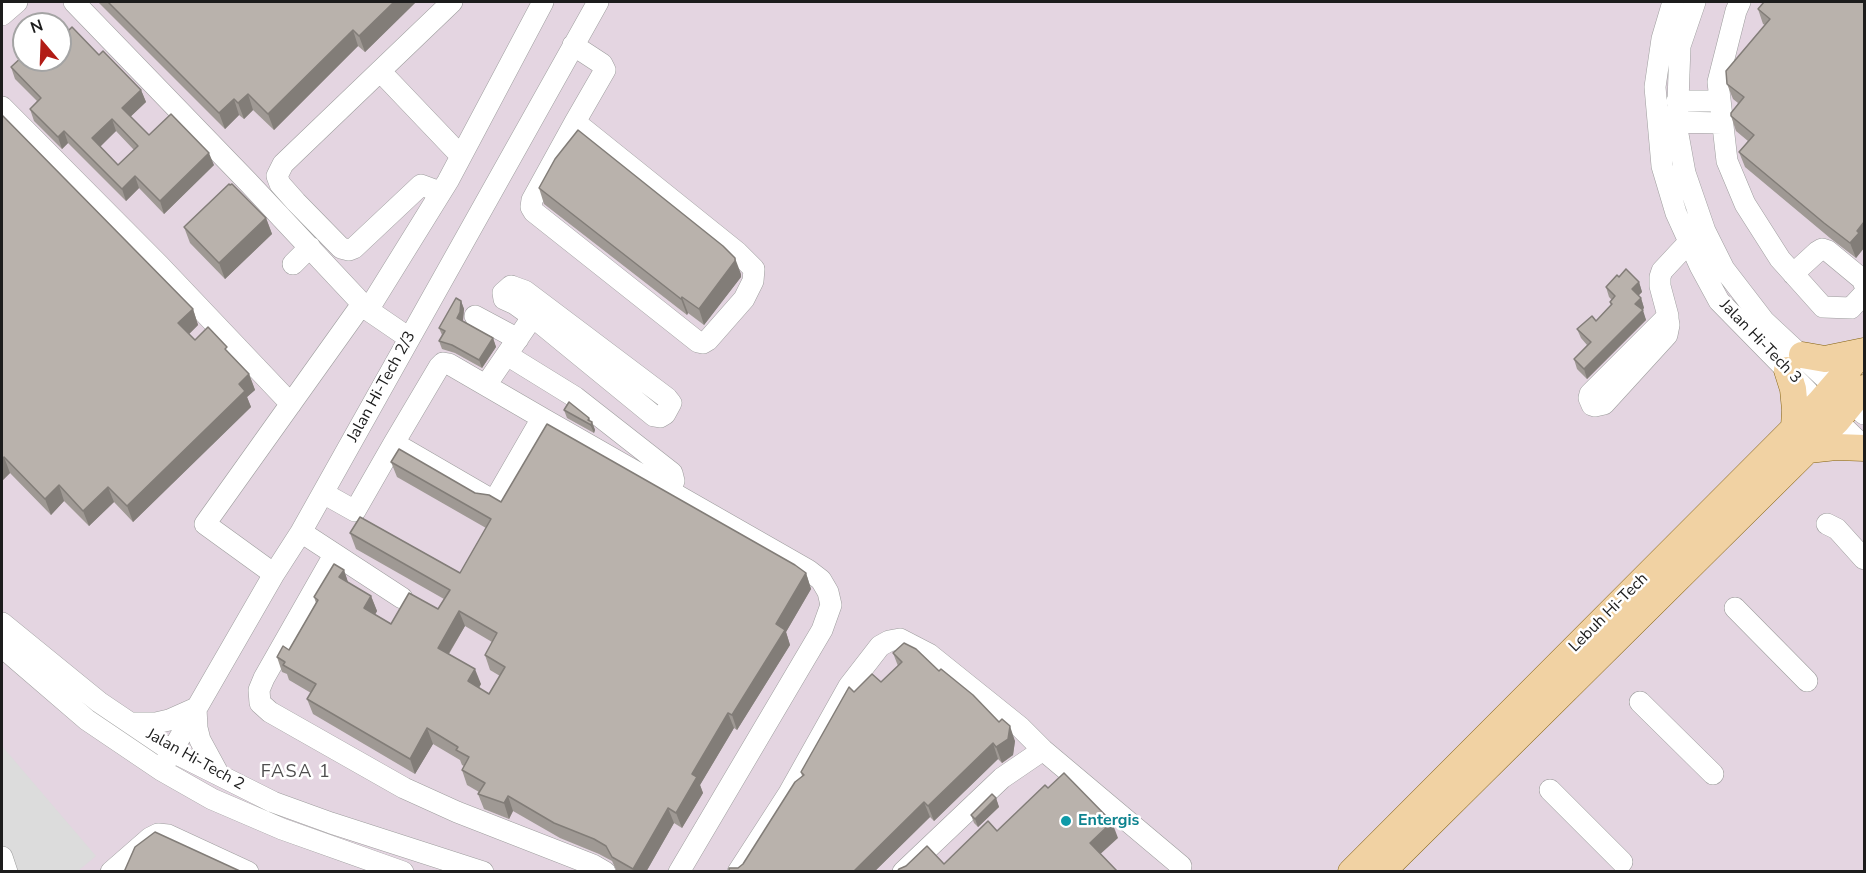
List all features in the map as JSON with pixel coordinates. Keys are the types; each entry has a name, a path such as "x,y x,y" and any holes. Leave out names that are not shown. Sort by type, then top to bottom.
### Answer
{"main road":[{"path":"1794,428 1796,410 1793,389 1794,363 1864,351"},
{"name":"Lebuh Hi-Tech","path":"1382,872 1808,450 1845,402 1864,351"},
{"name":"Lebuh Hi-Tech","path":"1351,872 1794,428 1845,402"},
{"path":"1808,450 1836,447 1864,448"}],"street":[{"path":"2,15 17,2"},
{"path":"74,2 365,307 409,338"},
{"path":"440,192 421,185 354,248 349,250 341,248 280,184 277,176 283,164 452,2"},
{"path":"274,574 206,524 291,404 365,307 440,192 543,2"},
{"name":"Jalan Hi-Tech 2/3","path":"162,770 274,574 301,532 598,2"},
{"name":"Jalan Hi-Tech 3","path":"1673,2 1662,39 1655,87 1662,166 1676,213 1719,301 1845,402 1864,448"},
{"name":"Jalan Hi-Tech 3","path":"1695,2 1680,46 1677,122 1685,173 1705,231 1724,269 1794,363"},
{"path":"1740,2 1718,82 1727,161 1745,204 1780,259 1793,274 1823,307 1851,308 1864,284 1828,251 1822,249 1793,274"},
{"path":"573,45 602,64 605,70 574,122 532,200 531,207 534,212 698,342 703,343 744,298 753,281 754,269 737,252 574,122"},
{"path":"380,71 461,156"},
{"path":"1677,100 1719,102"},
{"path":"2,107 160,266 291,404"},
{"path":"1677,122 1722,123"},
{"path":"1668,316 1659,286 1660,277 1662,271 1689,242"},
{"path":"293,264 310,247"},
{"path":"486,385 537,311 602,362 575,397"},
{"path":"475,316 672,473 674,481 669,491"},
{"path":"323,493 355,511 443,363 486,385 808,570 821,580 828,592 831,606 822,630 680,872"},
{"path":"394,443 492,498 497,496 542,418"},
{"path":"1827,524 1837,528 1864,559"},
{"path":"301,532 402,598"},
{"path":"334,555 264,678 259,690 260,703 270,712 405,788 457,812 593,865 605,872"},
{"path":"1735,608 1807,681"},
{"name":"Jalan Hi-Tech 2","path":"2,623 99,702 173,752 273,802 422,862 483,872"},
{"path":"738,872 789,793 849,686 880,646 900,639 929,654 1020,726 1043,750 1180,866"},
{"name":"Jalan Hi-Tech 2","path":"3,650 87,720 162,770 212,799 282,829 382,867 403,872"},
{"path":"1640,702 1713,774"},
{"path":"131,723 156,723 196,708 200,740 219,775"},
{"path":"903,872 1002,778 1043,750"},
{"path":"1550,790 1622,862"},
{"path":"111,872 150,838 158,834 168,835 248,872"},
{"path":"2,857 7,872"}],"shaded area":[{"path":"2,2 1864,2 1864,871 2,871"},
{"path":"2,746 96,856 78,871 2,871"}],"building":[{"path":"108,2 394,2 359,36 353,30 268,114 248,94 238,103 234,99 219,113"},
{"path":"1764,2 1864,2 1864,222 1857,231 1859,233 1850,243 1739,152 1754,135 1731,116 1744,97 1727,84 1726,71 1770,19 1758,9"},
{"path":"72,27 99,55 103,51 141,90 122,108 149,135 171,114 209,153 160,201 135,176 122,189 64,131 58,137 30,109 41,98 16,72 72,72","holes":["112,119 138,146 118,165 92,138"]},
{"path":"2,115 193,309 178,323 195,340 208,327 249,374 239,384 245,391 127,506 108,487 83,511 59,485 45,499 4,457 2,459"},
{"path":"578,130 735,258 699,309 682,297 681,299 539,188 555,159"},
{"path":"229,184 232,184 266,218 219,263 184,227"},
{"path":"1626,269 1639,282 1632,289 1641,298 1635,304 1643,310 1584,369 1574,359 1591,342 1577,329 1592,316 1596,321 1612,304 1610,302 1615,296 1606,287"},
{"path":"456,298 461,301 457,318 493,338 479,360 452,345 439,341 445,331 439,328"},
{"path":"569,402 589,418 591,425 564,410"},
{"path":"547,424 806,573 776,624 785,630 732,715 728,713 692,774 697,777 676,813 668,808 633,869 612,857 606,846 554,823 508,796 504,803 478,794 485,783 462,770 469,757 456,750 458,747 427,728 410,759 307,699 316,684 283,665 285,662 277,657 283,646 289,650 318,600 314,597 334,564 344,570 339,577 371,596 364,608 391,624 409,593 438,609 450,590 350,533 360,517 460,573 491,519 391,462 399,449 475,493 489,495 501,502","holes":["459,611 497,633 485,655 505,667 489,694 468,681 475,669 438,648"]},
{"path":"904,643 916,649 939,671 941,669 973,695 999,722 1002,719 1010,726 1008,739 996,747 993,743 928,806 924,802 853,872 729,872 729,868 738,868 743,864 795,782 804,775 801,772 849,687 854,692 872,674 881,682 902,662 893,653"},
{"path":"1064,773 1112,822 1090,843 1118,872 897,872 927,846 944,864 988,821 997,831 1045,785 1048,788"},
{"path":"992,794 996,798 975,819 971,815"},
{"path":"155,832 242,872 124,872 135,847"}],"place":[{"name":"Entergis","path":"1066,821"}],"district":[{"name":"FASA 1","path":"296,773"}]}
